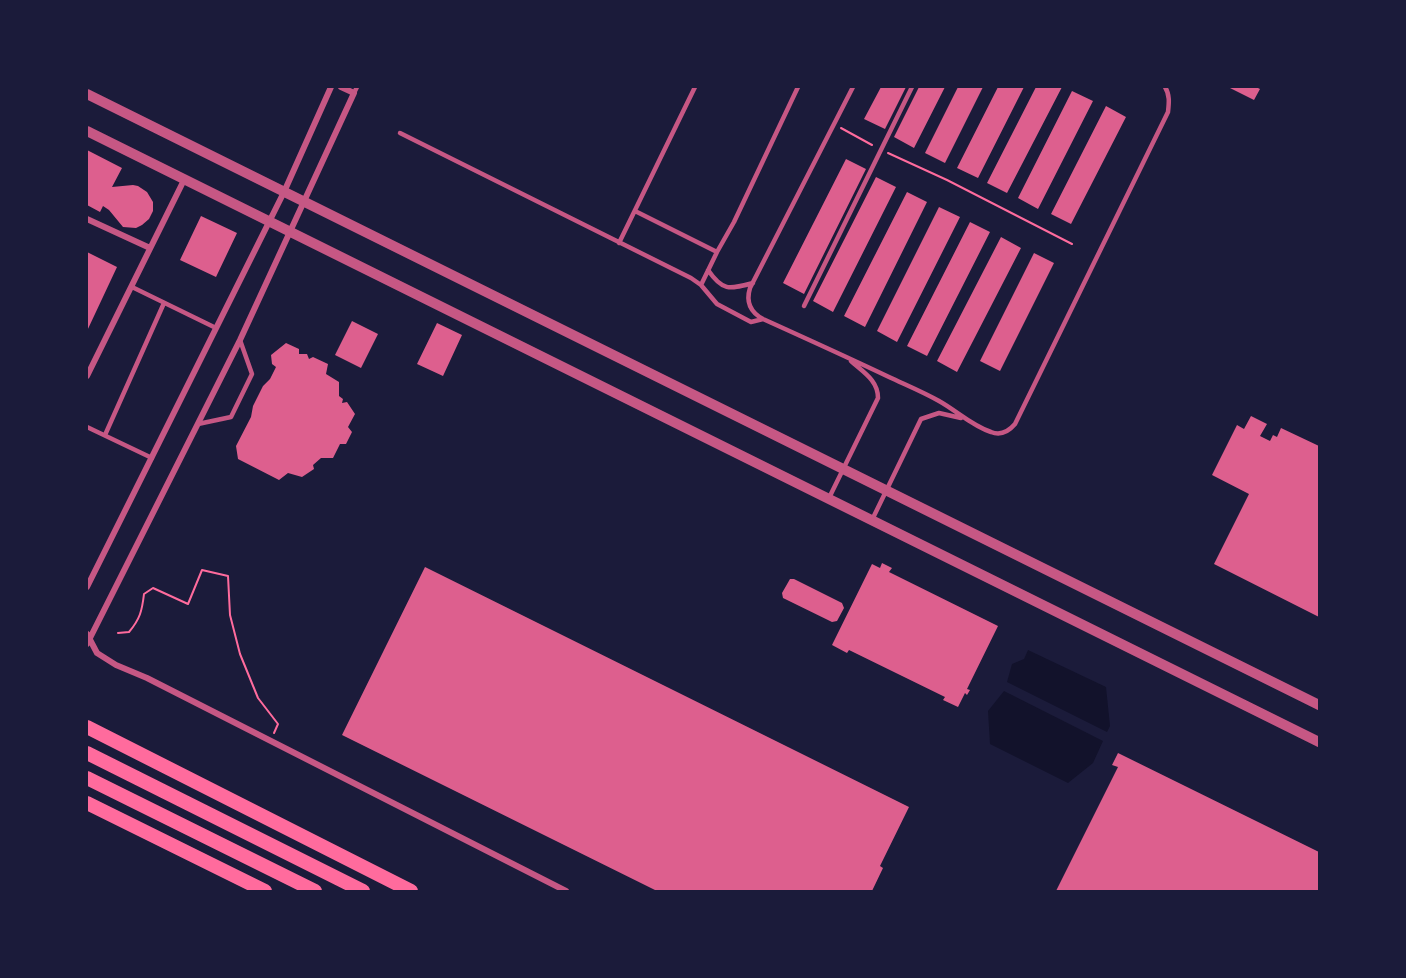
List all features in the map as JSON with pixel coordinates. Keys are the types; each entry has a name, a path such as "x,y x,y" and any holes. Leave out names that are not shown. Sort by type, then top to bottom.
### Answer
{"main road":[{"path":"87,727 411,891"},
{"path":"87,753 363,891"},
{"path":"87,778 315,891"},
{"path":"87,803 265,891"}],"street":[{"path":"87,587 284,192 332,87"},
{"path":"341,87 356,90 240,340 88,639 97,653 116,666 147,678 566,891"},
{"path":"87,94 1319,705"},
{"path":"87,131 1319,742"},
{"path":"87,376 184,180"},
{"path":"87,219 150,248"}],"lane":[{"path":"619,243 695,87"},
{"path":"701,285 734,222 798,87"},
{"path":"853,87 753,283 749,293 749,305 762,319 940,402 966,419 998,434 1011,429 1015,424 1167,111 1169,103 1168,91 1165,87"},
{"path":"804,306 912,87"},
{"path":"400,133 691,278 701,285 717,304 751,322 762,319"},
{"path":"635,211 717,252"},
{"path":"708,270 717,282 726,287 739,287 753,283"},
{"path":"132,287 216,328"},
{"path":"105,435 164,303"},
{"path":"198,424 231,417 252,374 240,340"},
{"path":"828,499 878,398 873,381 844,356"},
{"path":"872,520 921,419 939,413 966,419"},
{"path":"87,427 152,458"}],"path":[{"path":"834,124 881,150 947,180 1072,244"},
{"path":"118,633 129,632 138,622 144,594 153,588 189,604 202,570 228,576 230,615 240,654 258,698 278,724 271,741"}],"shaded area":[{"path":"1028,650 1106,687 1110,726 1107,732 1007,682 1012,664 1024,659"},
{"path":"1004,691 1103,741 1093,763 1068,783 990,744 988,711"}],"building":[{"path":"881,87 906,87 885,129 864,119"},
{"path":"919,87 945,87 914,148 894,137"},
{"path":"958,87 983,87 945,163 925,153"},
{"path":"998,87 1024,87 978,178 957,168"},
{"path":"1036,87 1062,87 1007,193 987,183"},
{"path":"1228,87 1256,87 1260,89 1254,100"},
{"path":"1072,91 1093,101 1038,209 1018,198"},
{"path":"1106,106 1126,117 1071,224 1051,214"},
{"path":"87,150 122,168 112,187 133,185 147,192 153,202 153,211 142,225 136,228 123,227 103,206 100,212 87,205"},
{"path":"846,159 866,169 804,294 783,283"},
{"path":"876,177 896,187 833,312 813,301"},
{"path":"907,192 927,202 865,327 844,316"},
{"path":"939,207 960,217 897,342 877,331"},
{"path":"201,216 237,233 216,277 180,260"},
{"path":"970,222 990,232 927,356 907,346"},
{"path":"1001,237 1021,248 957,372 937,361"},
{"path":"87,252 117,267 87,331"},
{"path":"1034,253 1054,263 1000,371 980,361"},
{"path":"352,321 378,334 361,368 335,355"},
{"path":"437,323 462,335 443,376 417,364"},
{"path":"286,343 299,349 299,354 307,354 309,359 313,357 328,364 326,374 339,382 339,396 343,399 342,403 347,402 355,414 348,427 352,432 346,444 340,444 333,458 321,458 313,465 314,469 302,477 288,473 279,480 238,459 236,446 263,386 270,379 276,367 272,364 271,355"},
{"path":"1251,416 1267,424 1260,436 1270,441 1273,435 1277,437 1281,428 1319,446 1319,617 1214,564 1249,494 1212,475 1237,425 1244,429"},
{"path":"882,563 892,568 889,572 998,626 967,689 970,690 967,695 965,693 958,707 943,700 945,697 849,650 847,653 832,645 872,564 880,568"},
{"path":"425,567 909,807 880,866 883,868 872,891 657,891 342,735"},
{"path":"790,579 842,603 844,608 837,621 832,622 783,598 782,593"},
{"path":"1118,753 1319,852 1319,891 1056,891 1118,767 1112,765"}]}
